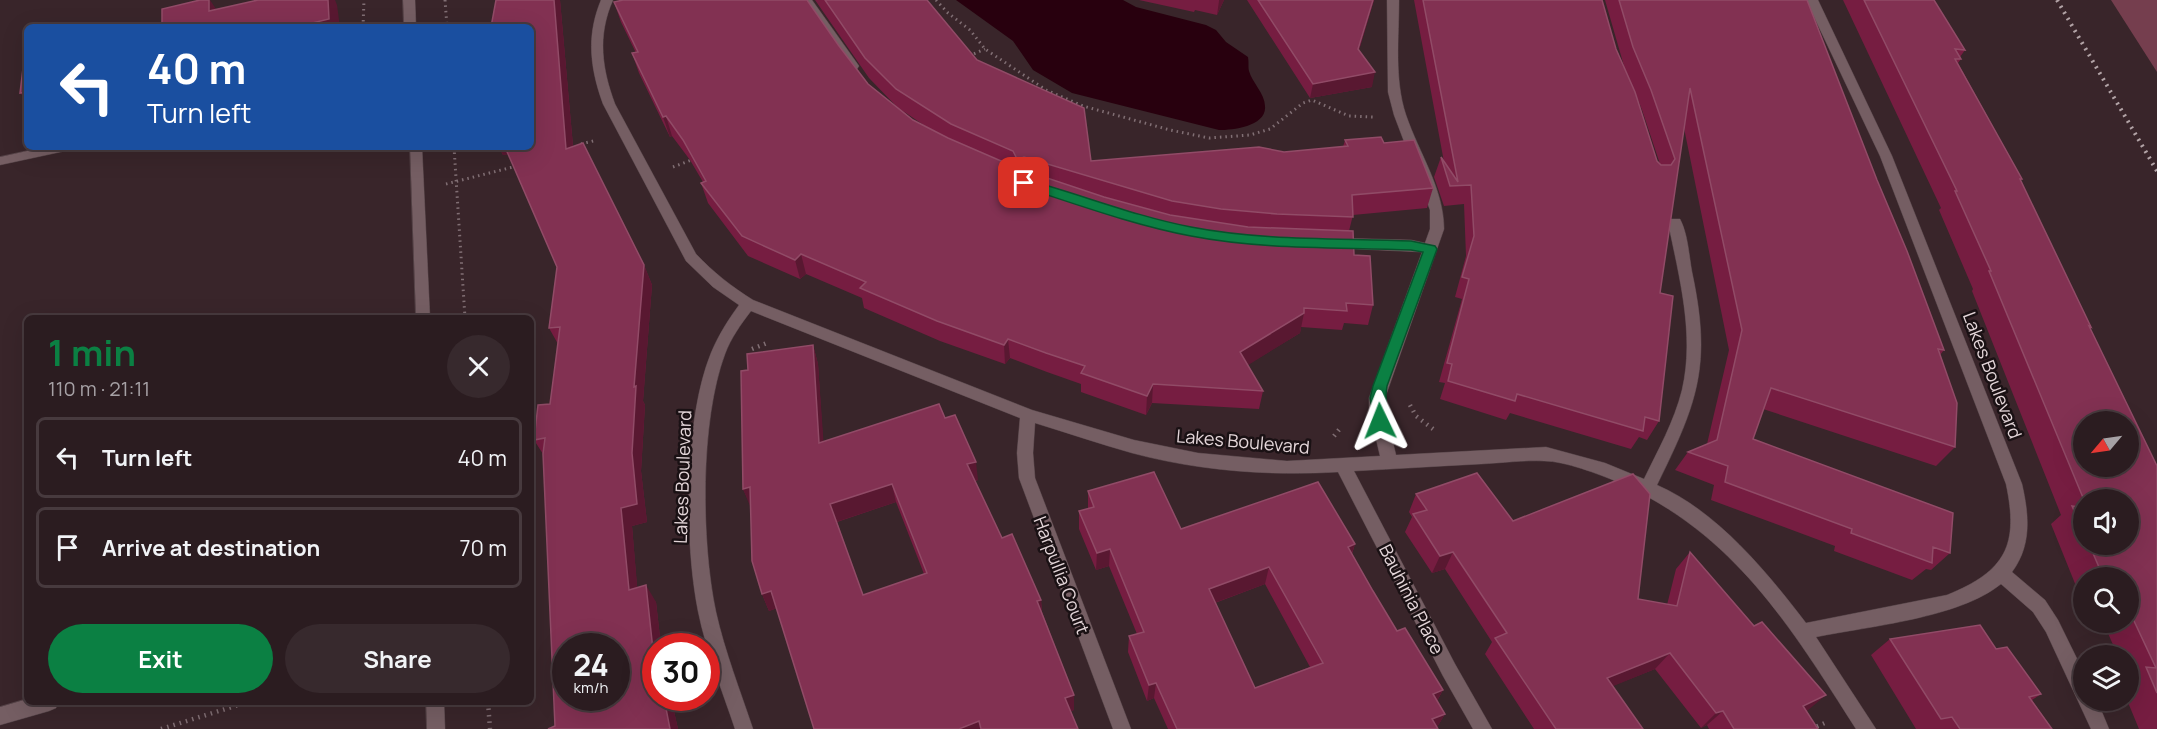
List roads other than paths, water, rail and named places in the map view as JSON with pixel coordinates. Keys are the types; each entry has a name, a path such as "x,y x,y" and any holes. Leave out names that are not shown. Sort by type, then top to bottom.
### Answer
{"street":[{"path":"409,0 410,24"},
{"name":"Lakes Boulevard","path":"607,0 600,16 596,58 609,104 691,257 704,273 748,304 1028,415 1134,447 1198,460 1287,468 1546,454 1609,470 1648,487 1683,507 1732,546 1775,594 1867,729"},
{"path":"806,0 857,74"},
{"path":"1390,464 1377,409 1377,398 1437,229 1437,210 1407,133 1394,92 1393,0"},
{"name":"Lakes Boulevard","path":"1802,632 1948,603 1984,587 2001,573 2015,554 2021,532 2020,507 2014,484 1886,156 1812,0"},
{"path":"0,160 49,150"},
{"path":"416,150 423,315"},
{"path":"1648,487 1673,439 1692,378 1695,350 1692,318 1675,222"},
{"path":"1321,242 1411,245 1430,249"},
{"name":"Lakes Boulevard","path":"744,729 711,629 701,579 697,533 701,422 708,385 718,353 732,326 748,304"},
{"name":"Harpullia Court","path":"1028,415 1025,453 1027,478 1122,729"},
{"name":"Bauhinia Place","path":"1344,466 1449,670 1483,729"},
{"path":"2001,573 2039,606 2052,626 2073,671"},
{"path":"0,716 38,705"},
{"path":"435,705 436,729"},
{"path":"2092,711 2100,729"}],"railway":[{"path":"2057,0 2157,171"}]}
